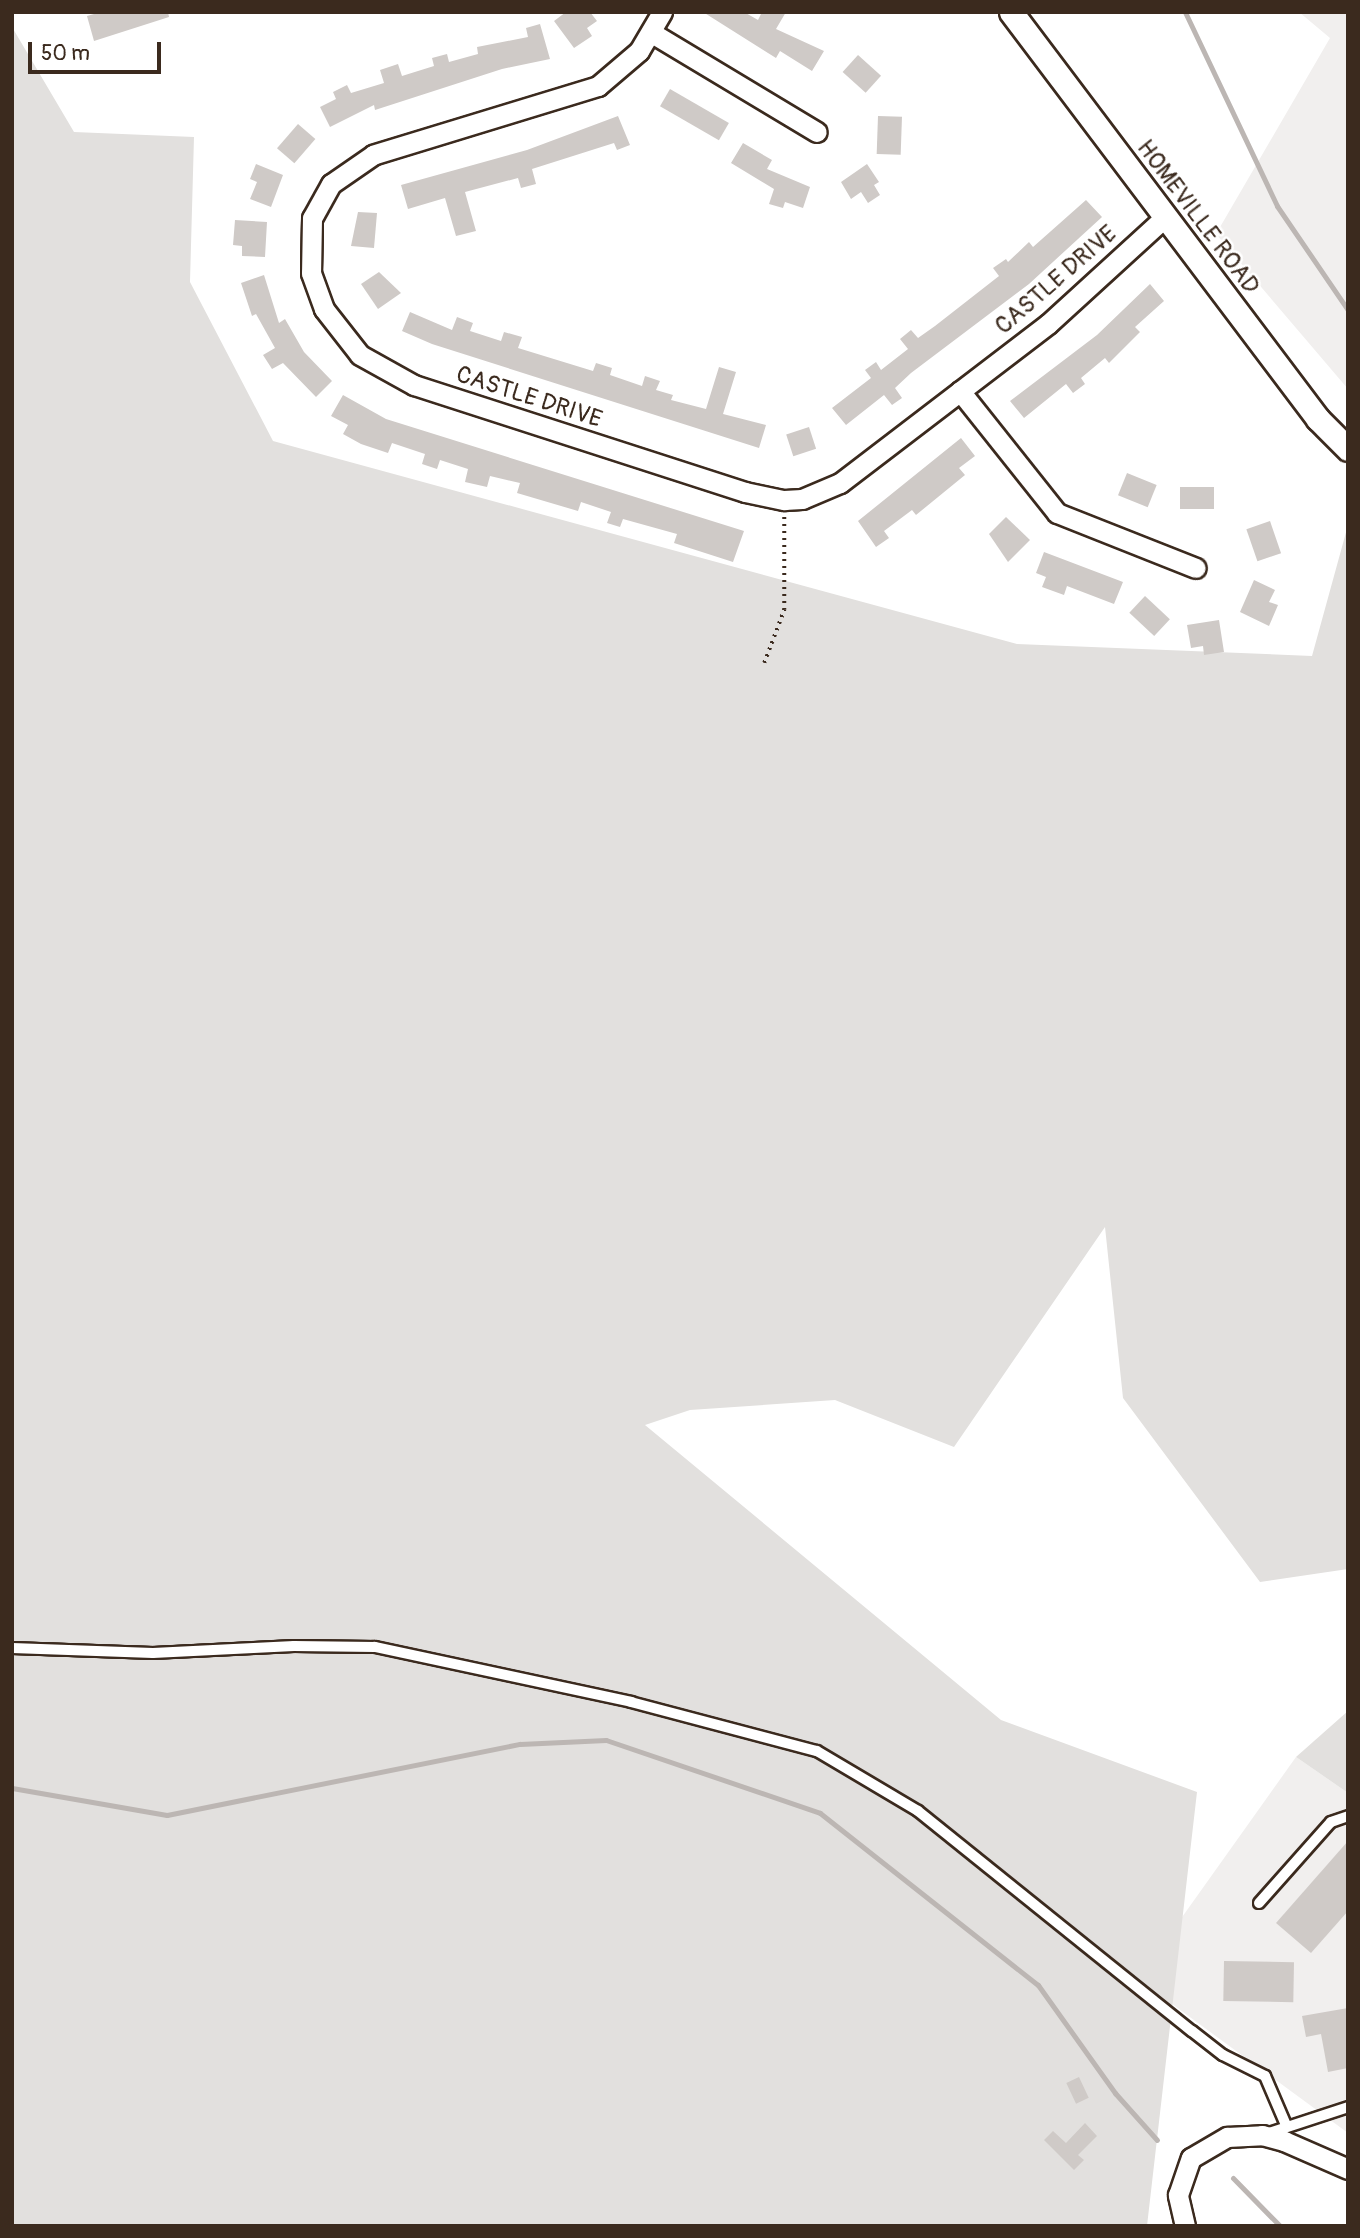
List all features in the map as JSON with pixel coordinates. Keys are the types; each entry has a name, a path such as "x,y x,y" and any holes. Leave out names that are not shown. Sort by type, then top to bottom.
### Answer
{"street":[{"name":"CASTLE DRIVE","path":"662,12 652,33 627,65 583,94 358,162 320,200 309,237 311,272 324,309 347,343 396,378 745,492 783,500 821,493 840,483 1048,324 1165,217"},
{"name":"HOMEVILLE ROAD","path":"1011,12 1318,419 1348,449"},
{"path":"652,33 817,132"},
{"path":"960,391 1057,513 1196,568"},
{"path":"1185,2226 1178,2195 1191,2158 1227,2137 1262,2136 1348,2169"}],"lane":[{"path":"12,1648 153,1653 375,1647 631,1702 817,1751 918,1811 1223,2055 1265,2076 1286,2125"},
{"path":"1259,1903 1331,1822 1348,1816"},
{"path":"1262,2136 1286,2125 1348,2107"}],"path":[{"path":"764,663 784,610 783,500"}],"shaded area":[{"path":"1299,12 1348,12 1348,389 1216,234 1330,38"},
{"path":"12,27 74,132 194,137 190,282 273,441 1017,644 1312,656 1348,525 1348,1569 1260,1582 1123,1398 1105,1227 954,1447 835,1400 690,1410 645,1425 1001,1720 1197,1792 1147,2226 12,2226"},
{"path":"1348,1711 1348,1793 1296,1757"},
{"path":"1296,1757 1348,1793 1348,2133 1138,1979"}],"building":[{"path":"101,12 168,12 169,17 94,41 87,16"},
{"path":"566,12 590,12 597,21 587,28 592,36 574,48 554,21"},
{"path":"703,12 744,12 758,20 762,12 786,12 776,29 824,51 812,71 780,51 776,58"},
{"path":"540,24 550,59 502,69 375,110 374,105 330,127 320,107 336,99 333,92 347,85 351,93 384,83 380,70 398,64 402,76 434,66 432,58 447,54 449,62 478,54 477,47 528,37 526,28"},
{"path":"858,55 881,76 866,93 843,72"},
{"path":"670,89 729,123 719,140 660,106"},
{"path":"618,116 630,145 617,150 614,143 532,169 536,184 521,188 518,178 465,192 476,231 456,236 445,198 408,209 401,185 527,150"},
{"path":"878,116 902,117 901,155 877,154"},
{"path":"298,124 315,139 294,163 277,148"},
{"path":"743,143 772,160 767,169 810,187 803,208 785,202 783,208 769,204 774,189 731,163"},
{"path":"256,164 283,175 271,207 250,199 257,182 250,179"},
{"path":"867,164 879,182 874,185 880,195 868,203 861,192 851,199 841,182"},
{"path":"1086,200 1102,217 1029,284 911,373 895,388 902,398 892,405 884,395 846,425 832,408 871,378 865,370 876,362 881,370 908,349 900,339 911,330 918,338 935,326 999,276 993,268 1006,259 1008,262 1029,242 1033,247"},
{"path":"358,212 377,213 374,248 351,246"},
{"path":"235,220 267,222 265,257 242,256 242,246 233,245"},
{"path":"379,272 401,293 378,309 361,284"},
{"path":"264,275 279,323 285,319 304,352 332,381 316,397 283,363 272,369 263,355 275,348 256,314 252,316 241,283"},
{"path":"1150,284 1164,301 1135,327 1140,332 1109,363 1105,358 1081,378 1085,384 1073,393 1066,384 1024,418 1010,401 1097,335"},
{"path":"410,312 452,330 457,317 473,323 470,331 501,341 504,332 522,337 518,348 593,371 596,363 612,368 610,375 642,386 645,376 660,381 656,390 673,395 671,400 706,409 719,367 736,372 723,414 766,425 759,448 432,344 402,331"},
{"path":"343,395 386,419 744,531 733,562 674,543 677,534 623,519 620,527 607,523 611,512 581,502 578,511 517,493 520,483 490,476 487,487 465,482 468,469 440,460 437,469 422,464 425,454 392,443 388,453 361,444 343,434 348,425 331,416"},
{"path":"809,427 816,449 793,456 786,434"},
{"path":"961,438 975,456 959,468 965,475 916,515 912,510 884,531 889,538 876,547 858,521"},
{"path":"1127,473 1157,485 1148,507 1118,495"},
{"path":"1180,487 1214,487 1214,509 1180,509"},
{"path":"1006,517 1030,540 1008,562 989,534"},
{"path":"1270,521 1281,553 1257,561 1246,529"},
{"path":"1044,552 1123,582 1114,604 1067,586 1064,595 1042,587 1046,577 1036,573"},
{"path":"1254,580 1275,590 1269,602 1278,605 1269,626 1240,612"},
{"path":"1145,596 1170,619 1154,636 1129,613"},
{"path":"1219,620 1224,652 1204,655 1203,646 1191,648 1187,625"},
{"path":"1348,1841 1348,1911 1311,1953 1276,1923"},
{"path":"1224,1961 1294,1962 1293,2002 1223,2001"},
{"path":"1348,2008 1348,2068 1328,2072 1321,2034 1306,2037 1302,2016"},
{"path":"1079,2077 1089,2098 1076,2104 1066,2083"},
{"path":"1085,2123 1097,2136 1078,2155 1084,2160 1074,2170 1044,2140 1053,2131 1066,2143"}],"waterway":[{"path":"1185,12 1277,206 1348,310"},
{"path":"12,1788 167,1815 520,1744 606,1740 820,1813 1038,1985 1115,2093 1157,2140"},
{"path":"1233,2178 1280,2226"}]}
